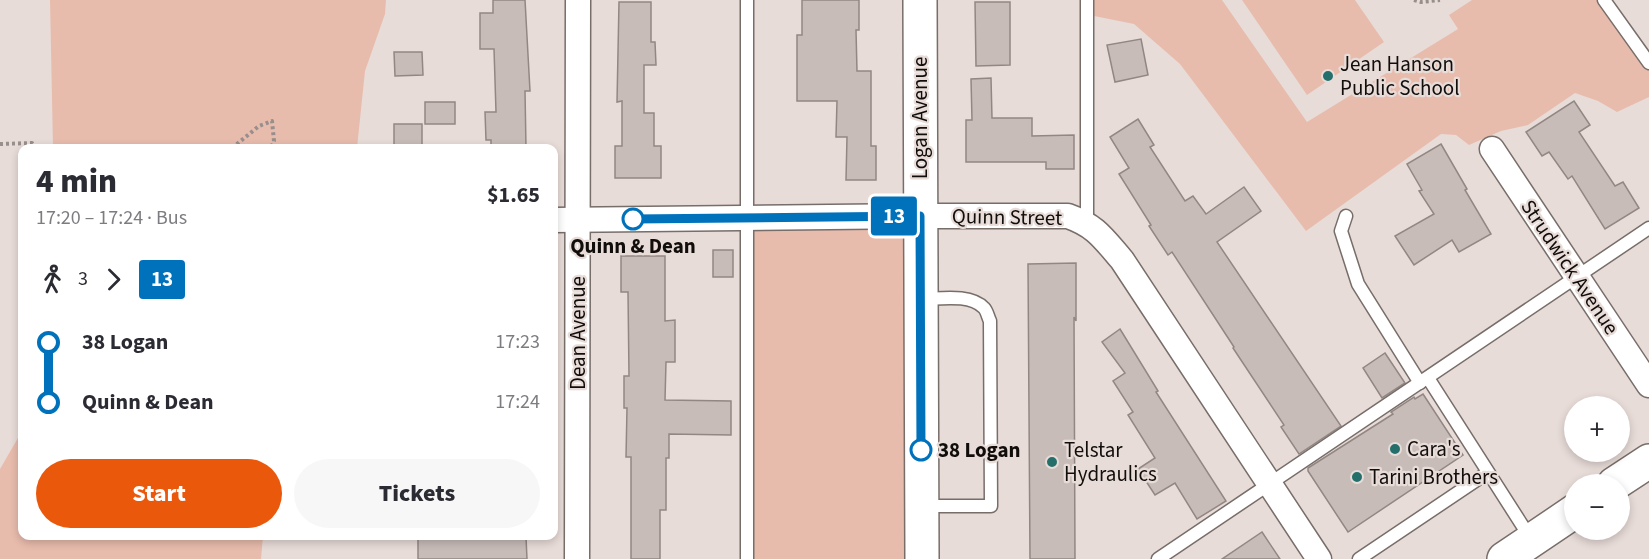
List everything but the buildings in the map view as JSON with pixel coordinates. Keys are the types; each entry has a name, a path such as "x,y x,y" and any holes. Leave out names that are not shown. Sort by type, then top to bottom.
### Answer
{"street":[{"name":"Dean Avenue","path":"577,559 578,0"},
{"name":"Logan Avenue","path":"920,0 922,559"},
{"name":"Strudwick Avenue","path":"1492,149 1649,385"},
{"name":"Quinn Street","path":"558,220 1068,216 1087,223 1101,235 1122,260 1319,559"},
{"path":"1629,474 1649,461"},
{"path":"1504,559 1564,518"}],"lane":[{"path":"747,0 747,559"},
{"path":"1087,0 1087,223"},
{"path":"1604,0 1649,63"},
{"path":"1346,216 1341,231 1358,284 1532,540"},
{"path":"1158,559 1649,228"},
{"path":"921,298 960,298 975,301 984,308 990,321 991,506 921,506"},
{"path":"1359,559 1487,473"}],"path":[{"path":"1414,0 1421,2 1440,0"},
{"path":"237,144 259,126 272,121 273,144"},
{"path":"0,144 33,144"}],"shaded area":[{"path":"50,0 386,0 385,14 365,71 357,144 53,144"},
{"path":"1089,0 1222,0 1307,122 1458,29 1449,15 1472,0 1603,0 1649,65 1649,97 1617,112 1598,101 1575,93 1528,125 1501,131 1469,145 1456,135 1441,134 1306,231 1180,64 1134,24 1089,15"},
{"path":"1242,0 1355,0 1384,42 1307,95"},
{"path":"917,214 920,559 748,559 750,216"},
{"path":"18,438 18,540 263,540 261,559 0,559 0,469"}],"bus line":[{"name":"13","path":"633,219 920,216 921,450"}],"place":[{"name":"Jean Hanson Public School","path":"1328,76"},
{"name":"Quinn & Dean","path":"633,219"},
{"name":"Cara's","path":"1395,449"},
{"name":"38 Logan","path":"921,450"},
{"name":"Telstar Hydraulics","path":"1052,462"},
{"name":"Tarini Brothers","path":"1357,477"}]}
